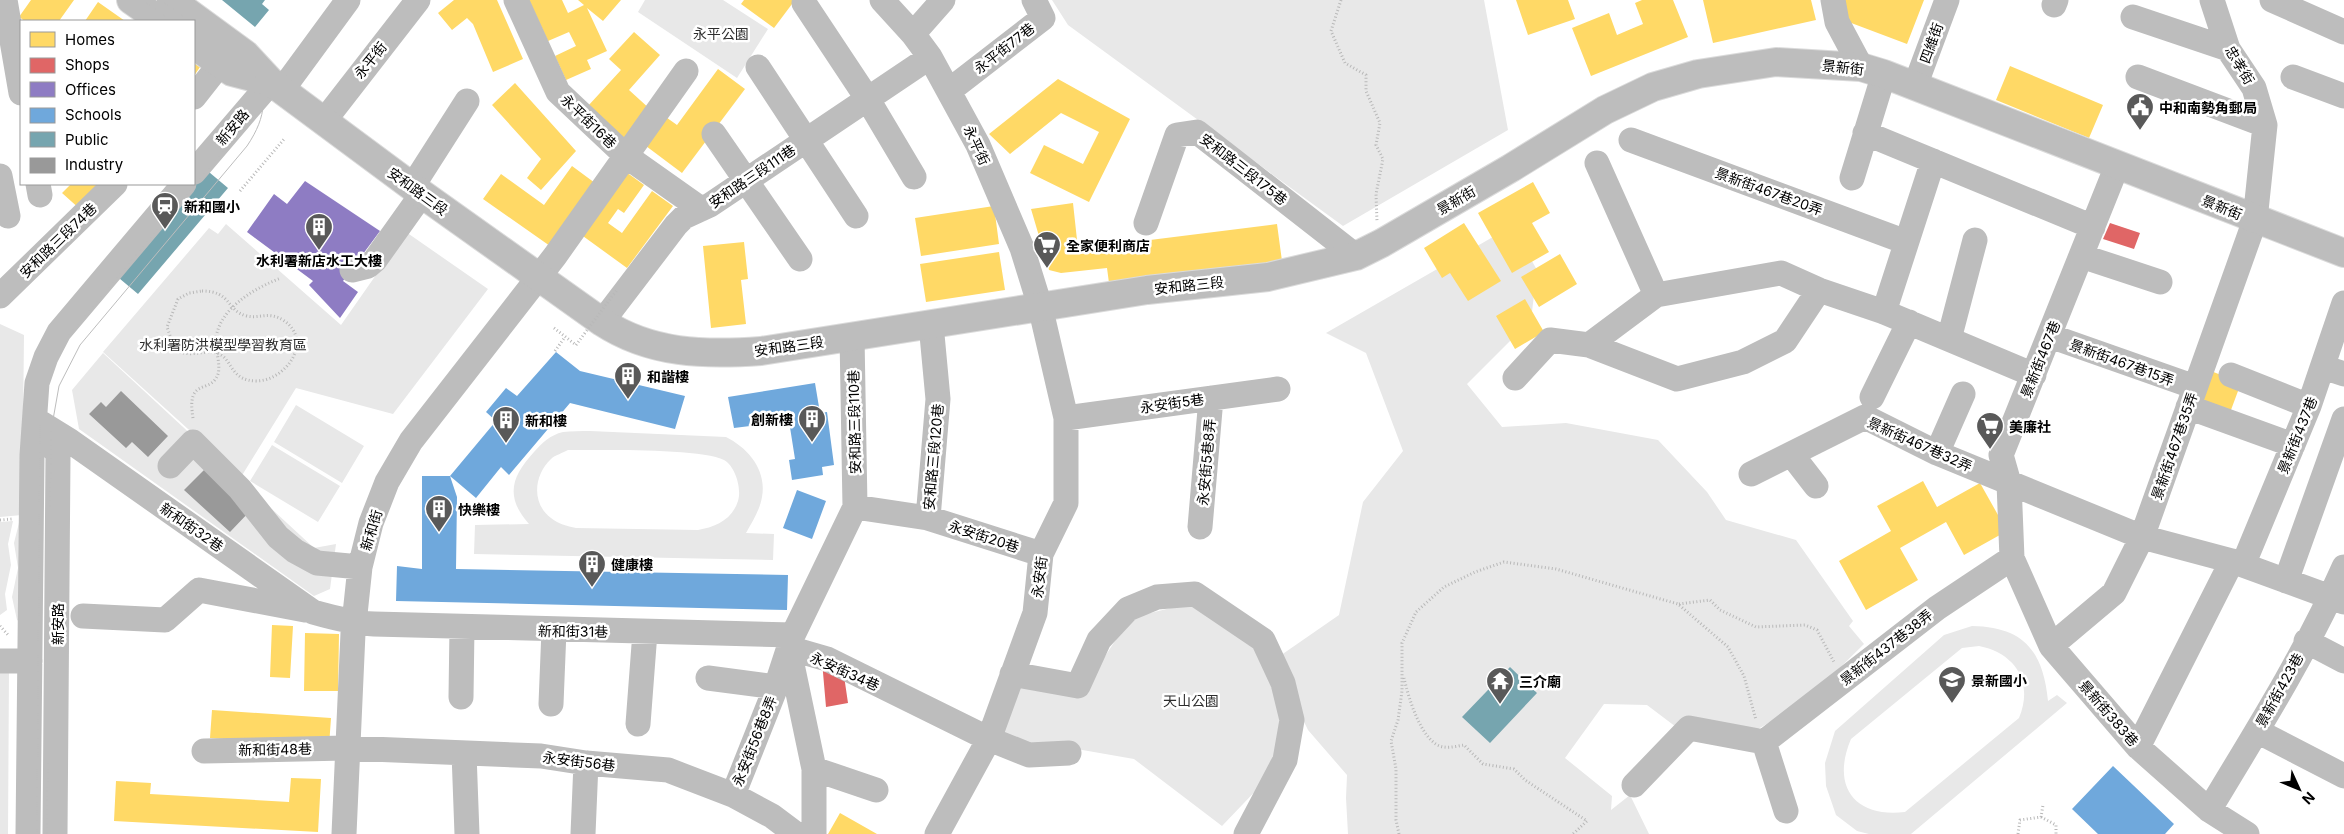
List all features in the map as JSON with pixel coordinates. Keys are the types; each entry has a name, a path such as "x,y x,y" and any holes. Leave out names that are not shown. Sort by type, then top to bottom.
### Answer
{"main road":[{"name":"安和路三段","path":"171,0 245,54 276,86 538,278 622,335 653,346 686,352 724,354 761,350 1147,290 1268,276 1356,256 1382,243"},
{"path":"136,1 160,20"},
{"name":"安和路三段","path":"195,46 232,72 276,86"},
{"name":"景新街","path":"1382,243 1605,110 1653,87 1698,74 1776,62 1872,70 2344,253"}],"street":[{"path":"5,0 13,84"},
{"name":"新安路","path":"195,171 276,86 348,0"},
{"name":"永平街","path":"324,121 418,0"},
{"name":"永平街16巷","path":"516,0 558,92 626,156 701,210"},
{"name":"永平街","path":"882,0 913,34 930,57 950,90 978,145 1022,248 1040,306"},
{"path":"913,34 943,0"},
{"name":"永平街77巷","path":"950,90 1043,18 1034,0"},
{"path":"1833,0 1837,22 1872,70 1865,133 1852,178"},
{"name":"四維街","path":"1916,86 1947,0"},
{"name":"忠孝街","path":"2212,0 2228,50 2254,88 2265,125 2255,220"},
{"path":"2276,1 2344,32"},
{"path":"804,3 867,98 914,177"},
{"path":"2133,17 2228,50"},
{"name":"安和路三段111巷","path":"602,322 684,217 701,210 930,57"},
{"path":"195,96 220,64"},
{"path":"758,67 856,216"},
{"name":"新和街","path":"344,834 346,748 354,623 360,567 371,523 387,482 411,441 538,278 686,71"},
{"path":"2138,77 2265,125"},
{"path":"2293,77 2344,96"},
{"path":"352,270 359,270 375,260 467,101"},
{"name":"安和路三段175巷","path":"1146,223 1177,135 1197,132 1356,256"},
{"path":"1865,133 2093,227"},
{"path":"714,134 800,259"},
{"name":"景新街467巷20弄","path":"1631,140 1906,242"},
{"path":"1884,312 1933,161"},
{"path":"1597,163 1656,295"},
{"name":"景新街467巷","path":"2012,558 2009,483 2001,455 2117,166"},
{"path":"0,176 8,216"},
{"name":"安和路三段74巷","path":"0,296 114,185"},
{"name":"新安路","path":"28,834 32,455 36,420 37,382 46,357 59,332 183,185"},
{"name":"景新街467巷35弄","path":"2051,646 2114,593 2142,538 2255,220"},
{"path":"1949,339 1975,240"},
{"path":"2081,256 2160,282"},
{"path":"1589,345 1656,295 1781,273 1819,290 1909,322 2034,375"},
{"path":"1515,378 1550,340 1589,345 1677,379 1743,362 1785,341 1819,290"},
{"name":"景新街437巷","path":"2138,747 2237,563 2294,445 2309,406 2333,370 2344,303"},
{"name":"永安街","path":"937,834 989,739 1035,613 1041,554 1066,503 1066,418 1040,306"},
{"path":"1872,397 1909,322"},
{"name":"安和路三段120巷","path":"855,507 928,518 938,399 931,324"},
{"name":"安和路三段110巷","path":"852,336 855,507"},
{"name":"景新街467巷15弄","path":"2050,336 2191,397 2294,445"},
{"path":"2231,375 2309,406"},
{"name":"永安街5巷","path":"1066,418 1278,389"},
{"path":"1937,453 1963,394"},
{"name":"永安街5巷8弄","path":"1200,526 1211,398"},
{"name":"景新街467巷32弄","path":"1751,474 1865,418 1937,453 2142,538 2237,563 2337,600"},
{"path":"2286,581 2344,419"},
{"name":"新安路","path":"36,420 58,455 55,834"},
{"name":"新和街32巷","path":"36,420 70,441 313,612 354,623"},
{"path":"170,466 193,442 240,489 278,537 295,551 317,563 360,567"},
{"path":"1792,455 1816,486"},
{"name":"永安街56巷8弄","path":"733,794 776,688 791,641 855,507"},
{"name":"永安街20巷","path":"928,518 1041,554"},
{"name":"景新街383巷","path":"2012,558 2051,646 2138,747 2235,831"},
{"name":"景新街437巷38弄","path":"1764,742 1936,608 2012,558"},
{"name":"景新街423巷","path":"2209,810 2257,731 2306,641 2337,600 2344,567"},
{"path":"83,616 165,620 199,590 313,612"},
{"path":"1012,674 1078,686 1099,640 1128,609 1157,597 1195,594 1263,640 1283,682 1292,720 1285,760 1246,834"},
{"name":"新和街31巷","path":"354,623 645,632 791,641"},
{"path":"460,697 462,627"},
{"path":"551,704 554,630"},
{"path":"638,724 645,632"},
{"name":"永安街34巷","path":"791,641 989,739 1029,755 1069,753"},
{"name":"永安街34巷","path":"791,641 814,769 814,834"},
{"path":"2306,641 2344,660"},
{"path":"0,661 30,661"},
{"name":"永安街56巷8弄","path":"708,678 776,688"},
{"path":"1634,785 1689,728 1764,742 1786,811"},
{"path":"2257,731 2344,776"},
{"name":"新和街48巷","path":"204,751 346,748"},
{"name":"永安街56巷","path":"346,748 541,756 586,763 668,770 733,794 770,825 796,834"},
{"path":"464,753 467,834"},
{"path":"583,834 586,763"},
{"path":"814,769 876,790"}],"path":[{"path":"1341,0 1331,31 1345,63 1366,75 1366,91 1380,123 1376,145 1383,159 1376,194 1376,218 1382,243"},
{"path":"240,191 284,138"},
{"path":"192,418 192,396 197,388 214,380 218,373 216,338 220,326 234,308 252,291 280,278"},
{"path":"554,328 576,345 617,290"},
{"path":"215,291 222,294 234,308 247,316 271,315 285,321 294,333 296,344 293,358 286,369 275,377 256,380 242,378 230,369 226,357 217,353 195,355 183,354 175,350 167,327 178,299 189,293 215,291"},
{"path":"555,350 565,337"},
{"path":"1399,834 1395,811 1396,769 1391,741 1398,720 1402,672 1402,643 1416,612 1444,587 1475,572 1504,562 1556,570 1678,604 1710,600 1720,610 1756,627 1805,625 1817,630 1834,662 1846,679"},
{"path":"1678,604 1728,647 1744,676 1756,723 1764,742"},
{"path":"0,626 12,639"},
{"path":"1402,672 1408,695 1423,730 1432,742 1444,747 1464,745 1483,764 1499,765 1514,769 1525,780 1587,821 1573,834"},
{"path":"2041,817 2043,805"},
{"path":"2018,834 2020,820 2041,817 2056,825 2056,834"}],"green space":[{"name":"永平公園","path":"645,0 723,0 768,29 737,78 638,12"},
{"path":"1052,0 1484,0 1508,130 1343,226 1068,25"},
{"name":"水利署防洪模型學習教育區","path":"226,224 341,325 406,232 488,289 393,414 296,388 241,477 103,352 209,228 218,234"},
{"path":"1512,226 1537,270 1531,320 1467,384 1502,427 1566,423 1658,440 1707,492 1726,520 1796,540 1853,621 1849,626 1864,644 1807,700 1733,744 1688,736 1647,705 1604,704 1565,758 1612,796 1611,810 1630,795 1649,834 1348,834 1347,775 1308,730 1274,660 1339,615 1363,502 1403,451 1366,353 1326,333"},
{"path":"0,324 24,335 22,515 0,517"},
{"path":"103,353 314,548 336,544 330,589 314,596 79,429 72,390"},
{"path":"296,405 364,446 342,483 274,442"},
{"path":"587,431 726,437 742,447 759,469 763,487 761,502 756,516 746,533 774,534 773,560 474,554 475,525 529,524 516,505 514,487 520,470 537,449 558,433","holes":["568,450 625,450 695,453 712,456 724,460 734,472 739,490 738,501 732,513 722,522 698,530 576,528 551,518 540,505 537,489 538,481 545,466 553,458"]},
{"path":"272,445 340,486 318,522 250,481"},
{"path":"13,521 8,544 11,565 5,594 7,610 0,615 0,522"},
{"path":"19,523 20,622 17,620 12,597 18,568 14,543"},
{"name":"天山公園","path":"1191,603 1260,646 1285,720 1279,757 1264,782 1222,826 1134,759 1071,748 1040,754 996,733 1017,680 1081,693 1130,618"},
{"path":"1972,626 1990,627 2017,637 2035,655 2041,668 2048,701 2057,695 2067,703 1911,834 1869,834 1857,831 1836,815 1826,786 1825,763 1835,731 1944,635","holes":["1979,646 2003,655 2011,662 2018,671 2022,681 2024,693 2019,718 1905,812 1887,813 1872,810 1860,804 1851,795 1846,784 1844,771 1845,756 1851,739 1962,648"]},
{"path":"0,669 9,669 8,834 0,834"}],"building: Homes":[{"path":"31,0 74,0 60,20 24,20 19,17"},
{"path":"454,0 497,0 523,59 493,72 473,24 467,18 452,30 438,13"},
{"path":"529,0 562,0 568,13 584,5 578,0 621,0 603,21 587,8 607,51 587,60 591,69 566,80 555,56 576,46 569,32 548,41"},
{"path":"744,0 795,0 774,28 741,4"},
{"path":"1516,0 1568,0 1575,19 1528,35"},
{"path":"1642,0 1673,0 1688,37 1591,76 1572,28 1609,13 1617,35 1643,24 1635,3"},
{"path":"1703,0 1811,0 1816,20 1713,43"},
{"path":"1845,0 1924,0 1907,44 1838,18"},
{"path":"98,2 124,20 86,20"},
{"path":"634,32 660,55 629,90 651,110 625,139 588,106 621,70 609,59"},
{"path":"195,64 200,67 195,74"},
{"path":"2010,66 2103,105 2089,138 1996,100"},
{"path":"718,69 745,89 682,173 642,143 663,115 677,125"},
{"path":"1058,79 1130,119 1089,202 1030,173 1044,145 1083,164 1099,132 1061,113 1010,154 989,134"},
{"path":"515,83 576,151 541,190 527,178 541,159 492,105"},
{"path":"572,166 595,183 550,246 483,199 501,174 544,205"},
{"path":"622,169 644,185 624,213 618,209 608,223 622,233 652,191 673,206 627,268 576,231"},
{"path":"1533,182 1550,213 1532,223 1549,252 1512,273 1478,213"},
{"path":"70,185 104,185 81,210 62,193"},
{"path":"1073,203 1078,249 1277,224 1282,261 1109,283 1107,268 1061,273 1049,270 1031,209"},
{"path":"994,206 999,244 921,256 915,218"},
{"path":"1464,223 1501,281 1468,301 1450,273 1442,278 1424,248"},
{"path":"744,242 748,279 741,280 746,324 711,328 703,246"},
{"path":"999,252 1005,290 926,302 920,264"},
{"path":"1560,254 1577,284 1539,307 1521,277"},
{"path":"1525,299 1544,332 1515,349 1496,316"},
{"path":"2211,371 2241,383 2228,418 2197,407"},
{"path":"1923,481 1937,507 1980,483 2007,531 1964,555 1946,522 1900,548 1918,580 1866,610 1839,561 1891,531 1877,506"},
{"path":"272,625 293,626 290,678 270,677"},
{"path":"305,633 339,634 338,691 304,691"},
{"path":"212,710 331,718 329,746 210,738"},
{"path":"291,778 321,779 318,832 114,821 116,781 151,783 150,794 289,802"},
{"path":"840,813 877,834 828,834"}],"building: Shops":[{"path":"2110,223 2140,233 2134,249 2103,239"},
{"path":"822,661 843,669 848,703 826,707"}],"building: Offices":[{"name":"水利署新店水工大樓","path":"305,181 380,231 343,281 358,292 340,318 309,285 313,281 247,232 274,194 287,204"}],"building: Schools":[{"name":"新和樓","path":"556,352 580,371 685,396 675,429 570,403 509,475 501,467 476,498 450,476 496,421 486,412 506,388 517,396"},
{"name":"創新樓","path":"815,383 820,413 827,412 834,465 822,467 823,475 792,480 789,460 795,459 789,421 734,428 728,397"},
{"name":"健康樓","path":"422,476 450,476 457,497 456,569 788,575 787,610 396,601 397,566 422,569"},
{"path":"797,490 826,501 812,539 783,528"},
{"path":"2113,766 2174,824 2165,834 2098,834 2072,809"}],"building: Public":[{"path":"222,0 265,0 262,4 269,10 255,27"},
{"path":"197,162 228,188 138,294 107,268 177,185 195,185 195,164"},
{"name":"三介廟","path":"1510,667 1537,693 1490,743 1462,717"}],"building: Industry":[{"path":"121,391 168,436 148,457 132,442 126,448 89,414 101,402 106,407"},
{"path":"207,467 251,510 230,532 184,490"}],"tram line":[{"path":"142,0 171,20"},
{"path":"160,0 189,20"},
{"path":"47,834 51,431 59,386 80,345 247,146 259,124 263,106 261,89 254,74 228,49 195,25"},
{"path":"195,38 235,67 248,89 249,102 245,118 235,137 195,185"},
{"path":"37,834 40,418 44,396 50,376 68,336 195,185"}],"place":[{"name":"中和南勢角郵局","path":"2140,131"},
{"name":"新和國小","path":"165,230"},
{"name":"水利署新店水工大樓","path":"319,251"},
{"name":"全家便利商店","path":"1047,269"},
{"name":"和諧樓","path":"628,400"},
{"name":"創新樓","path":"812,443"},
{"name":"新和樓","path":"506,444"},
{"name":"美廉社","path":"1990,450"},
{"name":"快樂樓","path":"439,533"},
{"name":"健康樓","path":"592,588"},
{"name":"景新國小","path":"1952,704"},
{"name":"三介廟","path":"1500,705"}]}
